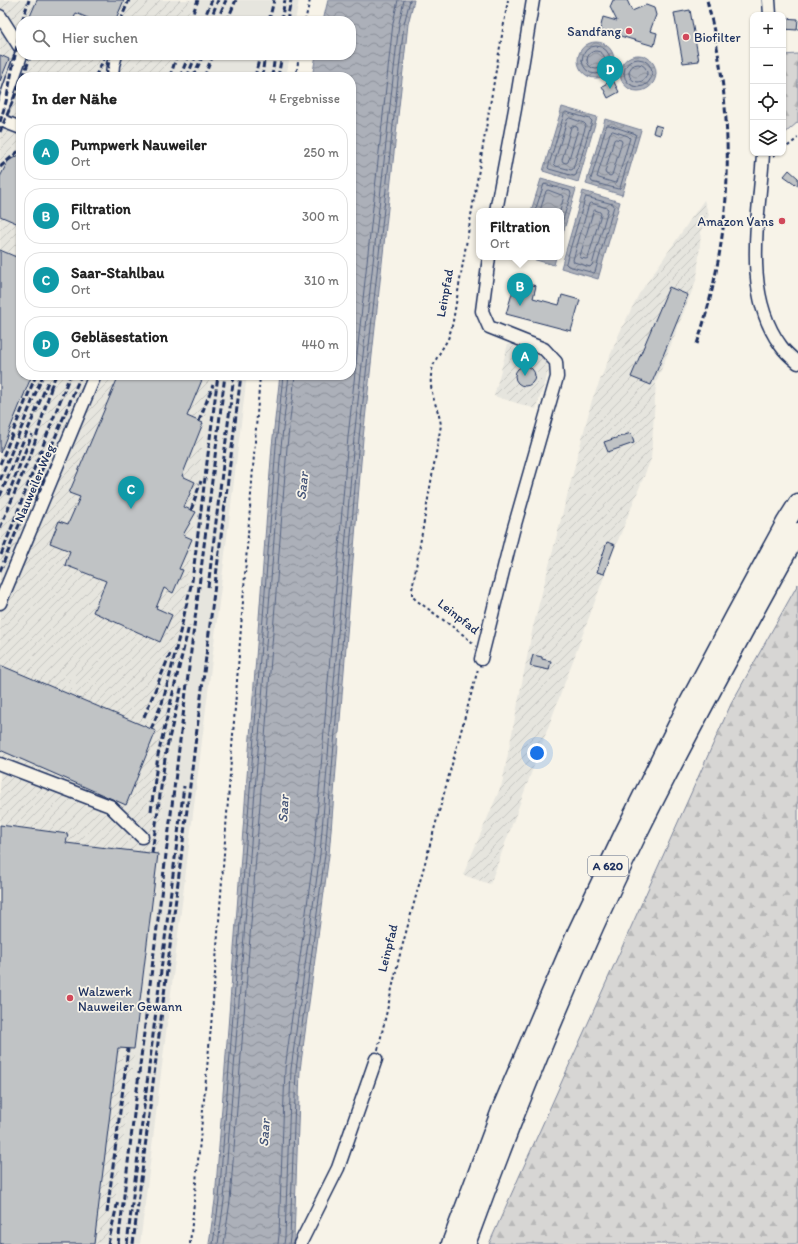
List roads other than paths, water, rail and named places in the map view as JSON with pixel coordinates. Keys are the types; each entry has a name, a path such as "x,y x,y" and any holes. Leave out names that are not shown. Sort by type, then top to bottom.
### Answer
{"highway":[{"name":"A 620","path":"451,1244 503,1105 577,932 684,712 738,609 798,503"},
{"name":"A 620","path":"466,1244 529,1079 590,937 629,853 696,719 798,532"}],"street":[{"path":"497,208 533,0"},
{"path":"769,0 770,12"},
{"path":"0,16 16,41"},
{"path":"0,115 19,60"},
{"path":"112,72 114,60"},
{"path":"0,120 16,126"},
{"path":"763,156 756,239 756,280 761,306 769,327 781,347 798,363"},
{"path":"481,659 513,531 557,377 556,362 544,349 489,327 482,311 489,260"},
{"name":"Nauweiler Weg","path":"0,602 93,380"},
{"path":"0,764 110,806 142,838"},
{"path":"300,1244 338,1168 376,1059"}],"water":[{"name":"Saar","path":"328,0 414,0 408,24 363,438 329,855 300,1070 294,1239 292,1244 209,1244 215,1200 272,446 279,380 356,380 356,72 313,72 315,60 356,60 356,16 324,16"},
{"path":"600,42 609,47 613,53 613,67 609,73 600,78 592,78 583,73 579,67 578,56 583,47 589,43"},
{"path":"642,55 651,60 655,66 655,80 651,86 642,91 634,91 625,86 621,80 620,69 625,60 631,56"},
{"path":"562,107 597,117 578,182 543,171"},
{"path":"605,119 641,130 622,195 586,184"},
{"path":"541,179 576,189 564,230 564,208 532,208"},
{"path":"583,191 620,202 598,279 561,268"},
{"path":"536,260 555,260 554,265"}],"railway":[{"path":"24,16 29,0"},
{"path":"122,16 129,0"},
{"path":"192,16 198,0"},
{"path":"205,16 212,0"},
{"path":"212,16 218,0"},
{"path":"219,16 226,0"},
{"path":"229,16 236,0"},
{"path":"270,16 274,0"},
{"path":"282,16 285,0"},
{"path":"288,16 291,0"},
{"path":"697,344 710,301 719,258 725,215 727,173 727,130 723,88 707,0"},
{"path":"0,122 6,102 16,50"},
{"path":"25,72 29,60"},
{"path":"98,72 104,60"},
{"path":"107,72 109,60"},
{"path":"172,72 175,60"},
{"path":"182,72 187,60"},
{"path":"189,72 194,60"},
{"path":"195,72 201,60"},
{"path":"206,72 211,60"},
{"path":"256,72 259,60"},
{"path":"273,72 274,60"},
{"path":"279,72 281,60"},
{"path":"263,72 264,61"},
{"path":"0,132 16,93"},
{"path":"0,167 16,153"},
{"path":"0,464 34,380"},
{"path":"0,480 41,380"},
{"path":"50,389 54,380"},
{"path":"1,555 68,380"},
{"path":"0,571 79,380"},
{"path":"151,729 162,703 170,675 192,581 217,380"},
{"path":"118,1244 224,380"},
{"path":"208,587 233,380"},
{"path":"133,1244 240,380"},
{"path":"0,496 48,382"},
{"path":"0,528 32,451 52,385"},
{"path":"199,421 213,385"},
{"path":"8,495 32,434"},
{"path":"35,501 52,461"},
{"path":"191,510 201,481"},
{"path":"151,811 158,755 189,626"},
{"path":"144,717 170,654"},
{"path":"152,853 166,751 182,685"},
{"path":"127,1244 184,786"},
{"path":"107,1213 128,1049"},
{"path":"108,1244 118,1201"}],"place":[{"name":"Sandfang","path":"629,31"},
{"name":"Biofilter","path":"686,37"},
{"name":"Gebläsestation","path":"610,89"},
{"name":"Amazon Vans","path":"782,221"},
{"name":"Filtration","path":"520,306"},
{"name":"Pumpwerk Nauweiler","path":"525,376"},
{"name":"Saar-Stahlbau","path":"131,509"},
{"name":"Walzwerk Nauweiler Gewann","path":"70,998"}]}
